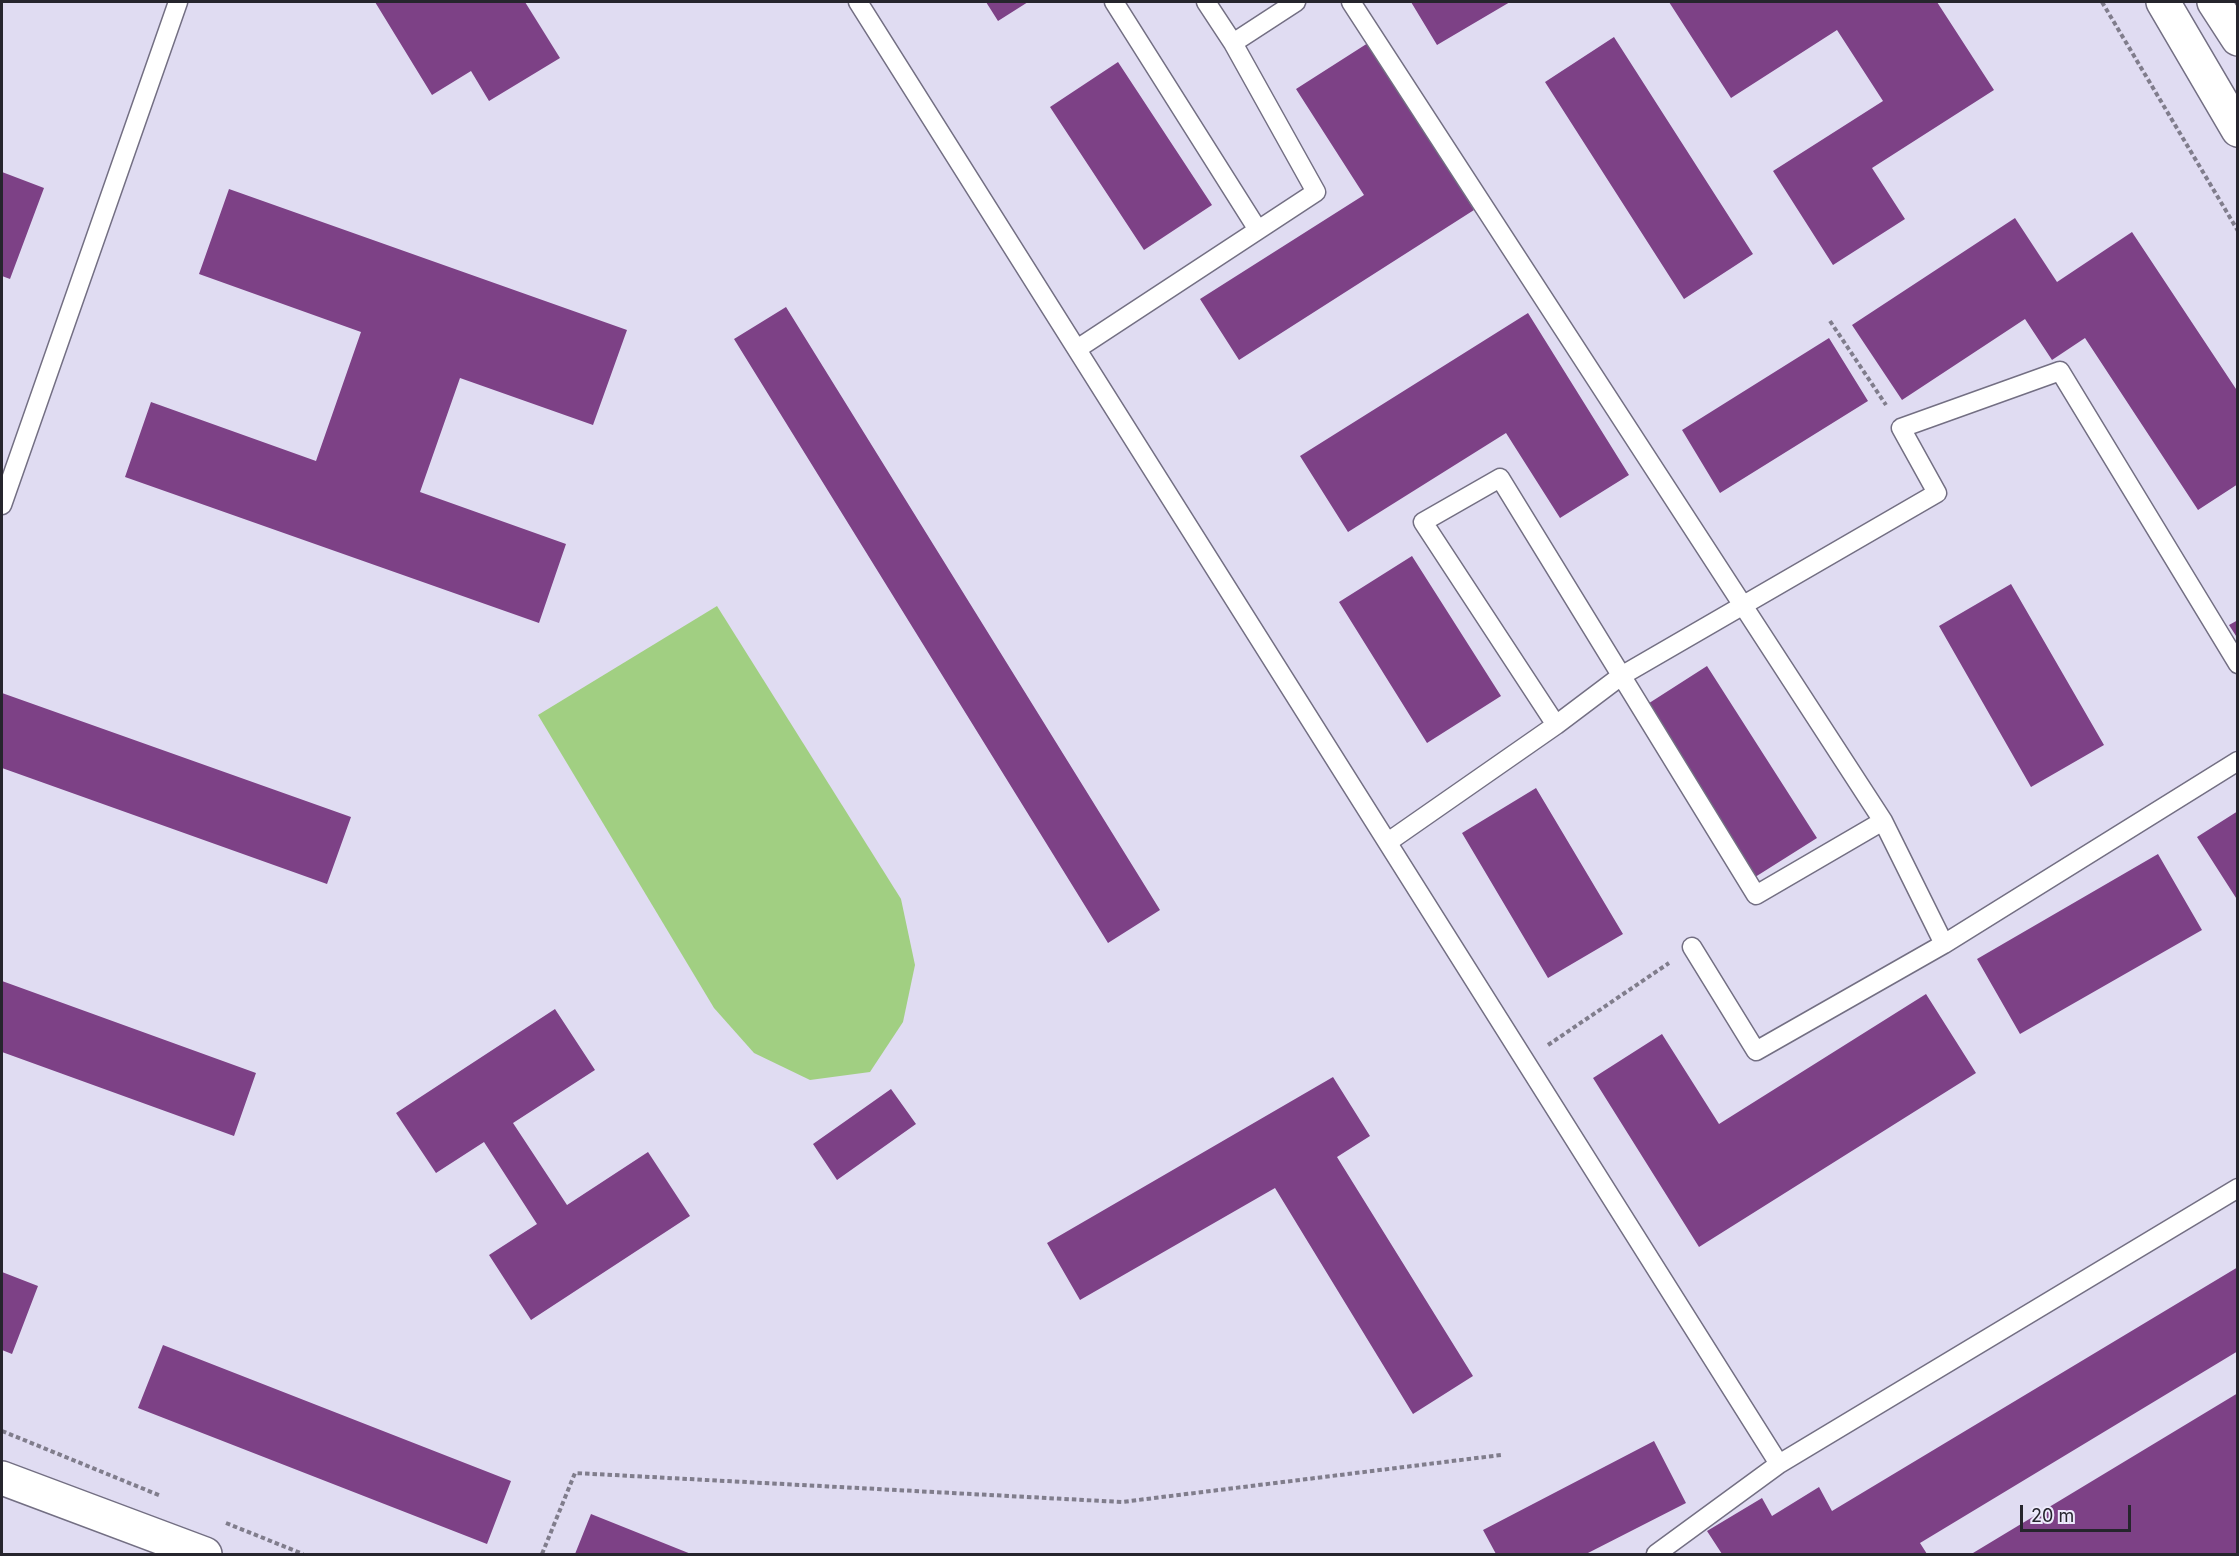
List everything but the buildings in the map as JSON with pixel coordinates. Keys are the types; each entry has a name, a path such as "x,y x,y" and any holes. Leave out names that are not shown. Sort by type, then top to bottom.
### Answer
{"street":[{"path":"2163,2 2238,130"},
{"path":"2214,2 2238,39"},
{"path":"2,1478 205,1554"}],"lane":[{"path":"2,505 178,2"},
{"path":"858,2 1779,1464"},
{"path":"1114,2 1258,230"},
{"path":"1077,349 1316,192 1233,44 1206,2"},
{"path":"1233,44 1296,2"},
{"path":"1351,2 1882,821 1944,944"},
{"path":"1388,842 1556,725 1621,676 1937,493 1901,428 2060,371 2238,664"},
{"path":"1556,725 1423,522 1500,478 1756,895 1882,821"},
{"path":"1692,947 1756,1051 1944,944 2238,761"},
{"path":"1659,1554 1779,1464 2238,1188"}],"path":[{"path":"2103,2 2238,231"},
{"path":"1830,321 1901,428"},
{"path":"1525,1060 1692,947"},
{"path":"2,1431 163,1497"},
{"path":"542,1554 575,1473 1122,1502 1501,1455"},
{"path":"217,1519 303,1554"}],"green space":[{"path":"717,606 901,899 915,965 903,1022 870,1072 810,1080 754,1053 714,1008 538,715"}]}
